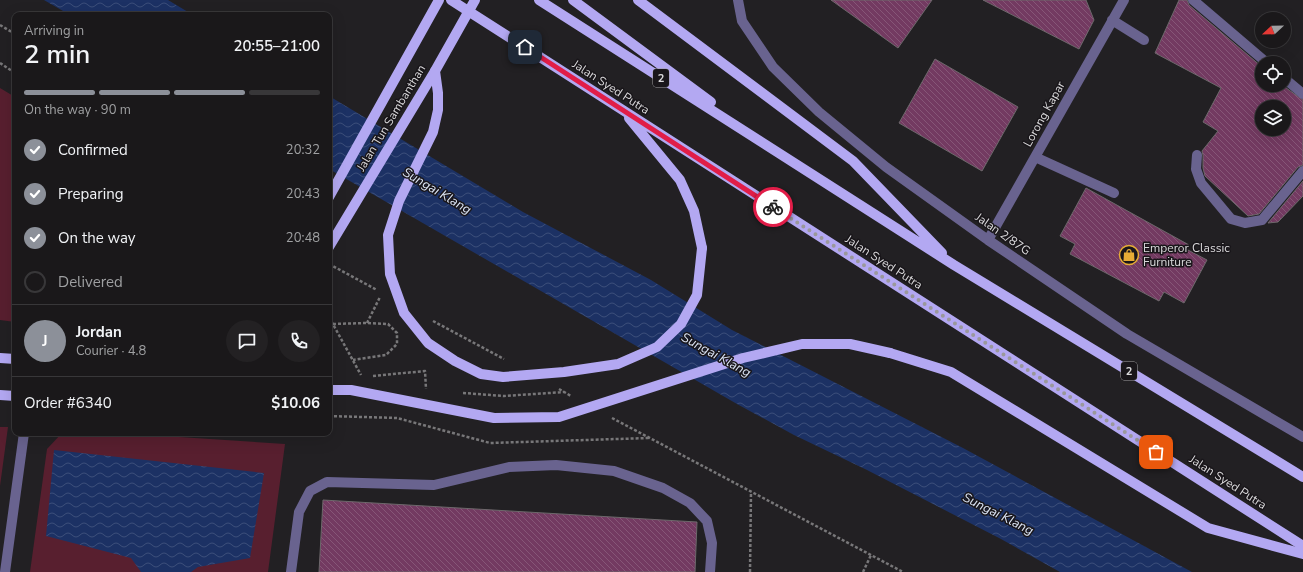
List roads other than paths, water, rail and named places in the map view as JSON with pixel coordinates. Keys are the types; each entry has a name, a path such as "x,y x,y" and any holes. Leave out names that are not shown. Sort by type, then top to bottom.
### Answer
{"main road":[{"name":"Jalan Tun Sambanthan","path":"332,192 439,0"},
{"name":"Jalan Syed Putra","path":"452,0 1303,546"},
{"name":"Jalan Tun Sambanthan","path":"332,242 475,0"},
{"name":"2","path":"539,0 954,265 1303,477"},
{"path":"573,0 782,155"},
{"path":"641,2 853,161 954,265"},
{"path":"434,71 438,92 438,110 432,132 399,201 388,235 390,274 404,313 428,343 455,361 481,374 503,377 564,372 618,364 656,347 681,324 697,295 702,248 694,211 680,180 624,111"},
{"path":"332,390 351,390 494,418 559,417 742,358 802,344 850,344 890,353 951,372 1208,528 1303,554"},
{"path":"0,358 12,359"},
{"path":"0,395 12,396"}],"street":[{"name":"Jalan 2/87G","path":"738,0 742,21 773,67 818,112 886,167 988,240 1127,334 1303,437"},
{"name":"Lorong Kapar","path":"988,240 1124,0"},
{"path":"1193,0 1259,56"},
{"path":"1112,20 1144,40"},
{"path":"1291,84 1303,94"},
{"path":"1197,155 1196,169 1205,190 1231,219 1245,223 1262,220 1303,172"},
{"path":"1034,157 1114,193"},
{"path":"5,572 24,436"},
{"path":"291,572 298,512 310,491 327,482 434,485 509,467 556,465 614,471 663,488 690,503 707,521 712,543 710,572"}],"water":[{"path":"44,0 168,0 188,12 65,12"},
{"name":"Sungai Klang","path":"332,98 523,212 651,280 732,330 963,448 1192,572 1060,572 1001,539 867,470 794,435 737,404 332,171"},
{"path":"54,450 264,473 250,558 198,567 191,572 141,572 131,558 46,536"}],"place":[{"name":"Emperor Classic Furniture","path":"1129,255"}]}
